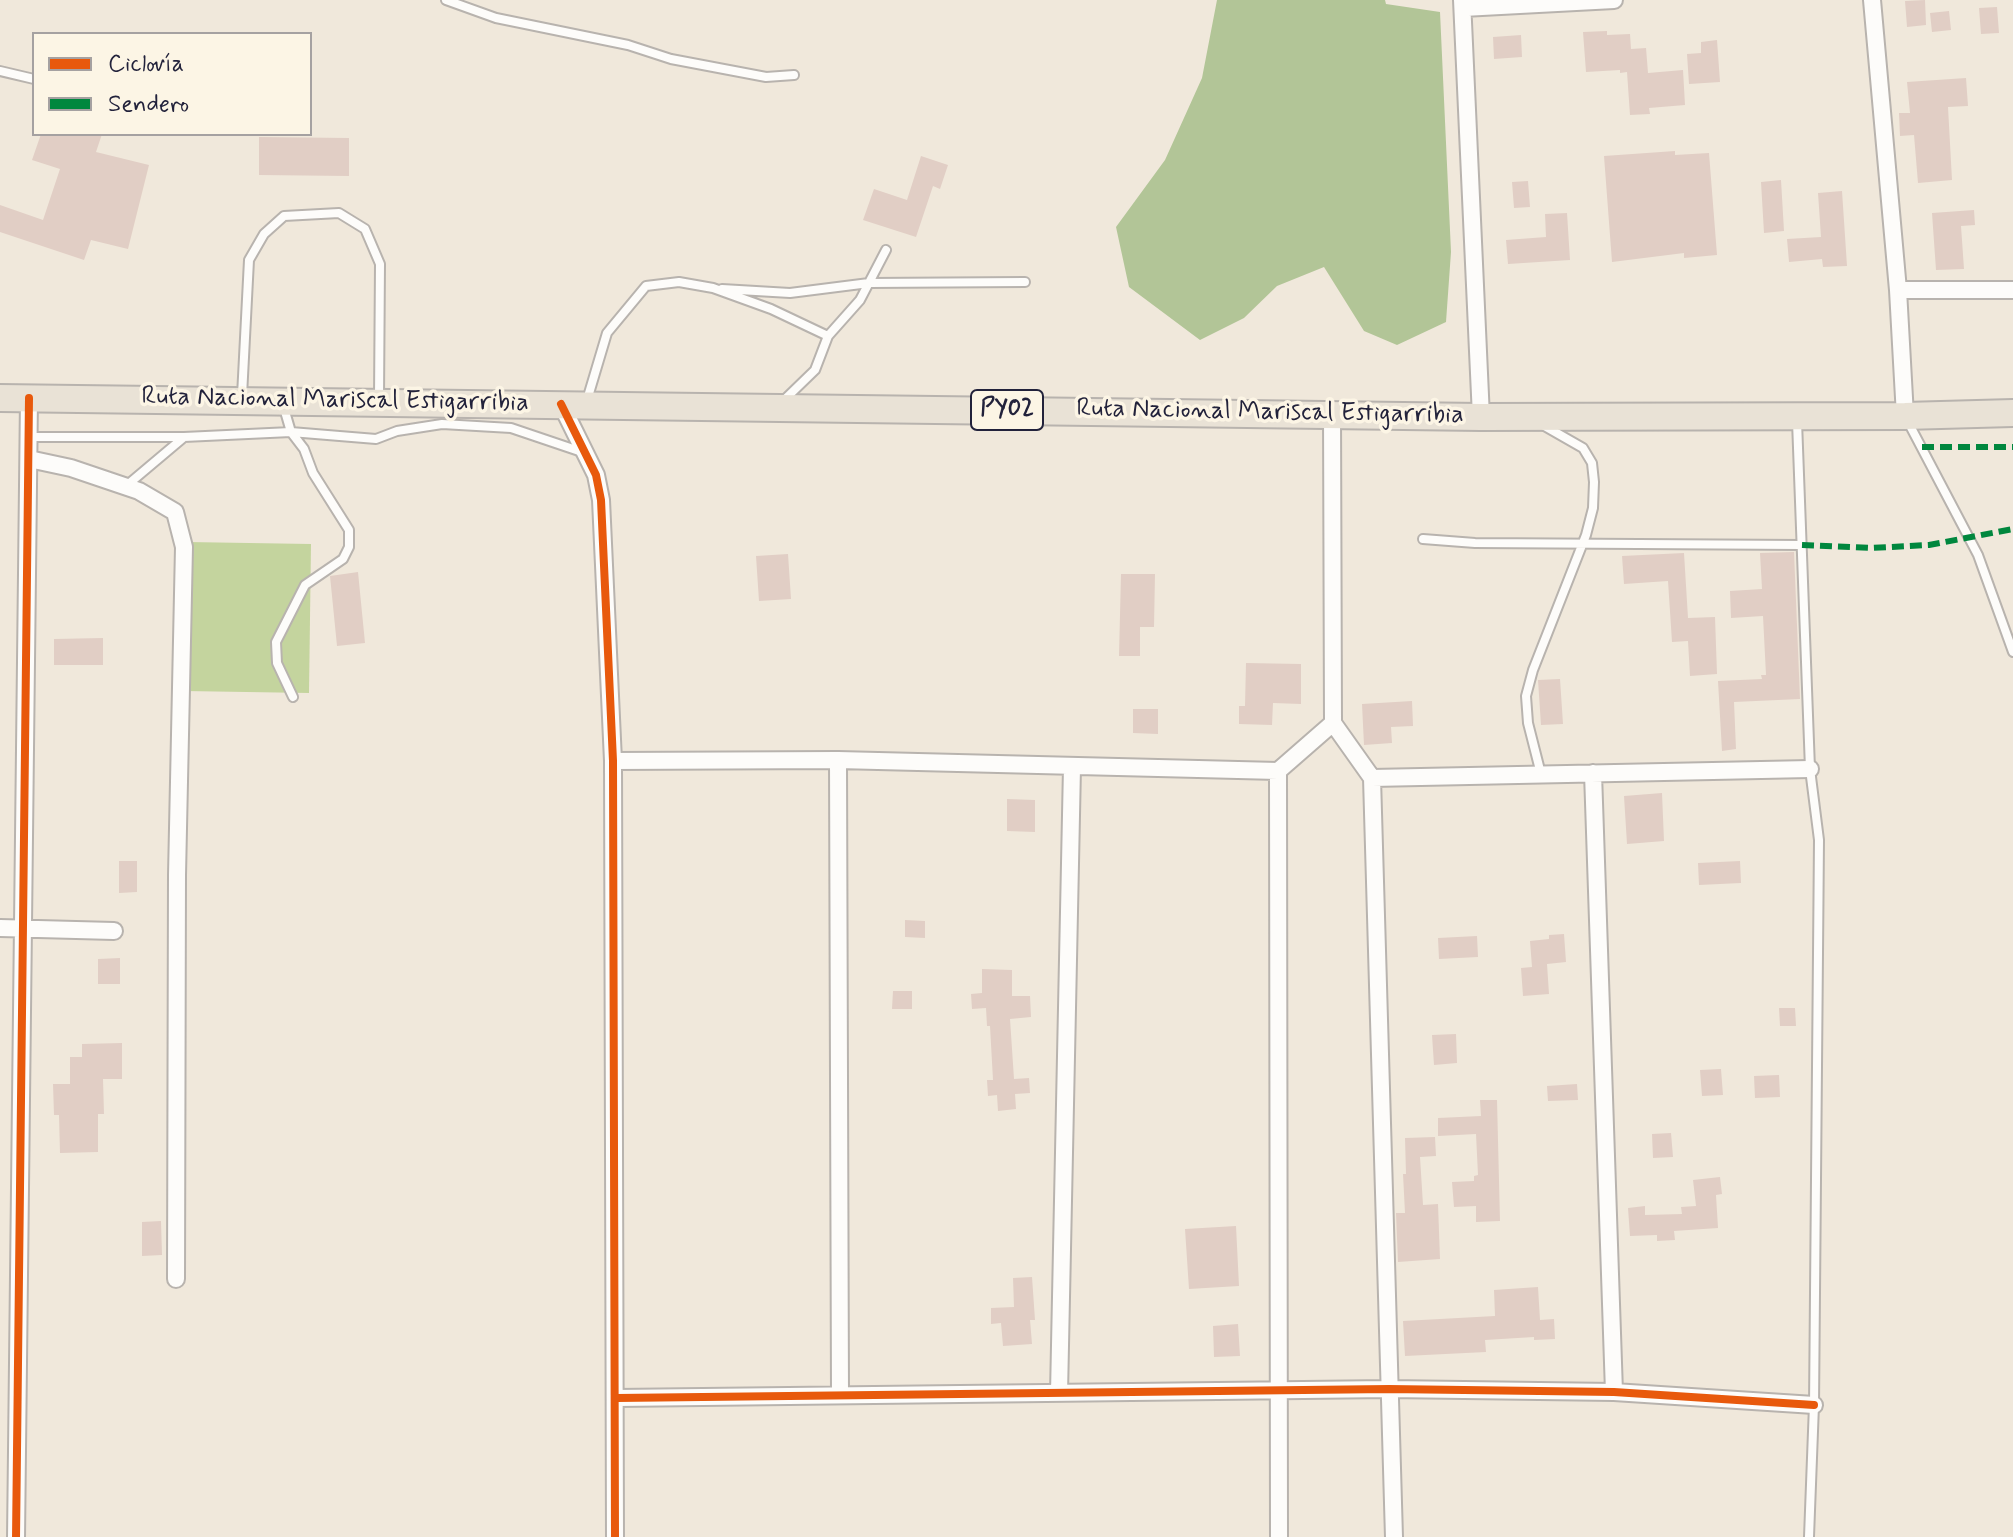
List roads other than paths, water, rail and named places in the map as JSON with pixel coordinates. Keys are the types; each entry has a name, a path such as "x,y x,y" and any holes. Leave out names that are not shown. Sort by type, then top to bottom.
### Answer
{"main road":[{"name":"Ruta Nacional Mariscal Estigarribia","path":"0,398 1481,417 2013,413"}],"street":[{"path":"1481,417 1463,4 1614,0"},
{"path":"1872,0 1898,290 1905,416"},
{"path":"1898,290 2013,290"},
{"path":"16,1537 8,1469 24,928 29,398"},
{"path":"573,404 584,453 596,475 601,500 613,761 615,1537"},
{"path":"1332,413 1333,723 1372,778 1394,1537"},
{"path":"29,459 71,468 139,491 175,512 184,547 177,875 176,1279"},
{"path":"613,761 838,760 1278,771 1333,723"},
{"path":"838,760 840,1395"},
{"path":"1059,1393 1072,767"},
{"path":"1372,778 1810,769"},
{"path":"1278,771 1279,1537"},
{"path":"1593,773 1614,1392"},
{"path":"0,928 114,931"},
{"path":"617,1398 1389,1389 1614,1392 1814,1405"}],"lane":[{"path":"446,0 496,18 628,45 671,59 766,77 794,75"},
{"path":"0,71 32,79"},
{"path":"242,400 249,260 264,234 284,216 339,213 365,229 380,264 379,402"},
{"path":"777,407 815,370 828,336 860,300 886,250"},
{"path":"573,404 607,333 646,286 679,282 713,288 790,293 869,283 1025,282"},
{"path":"713,288 771,309 828,336"},
{"path":"282,401 291,432 304,449 313,473 349,530 349,547 343,559 305,585 276,642 277,663 293,697"},
{"path":"1796,416 1810,769 1819,840 1814,1405 1809,1537"},
{"path":"1905,416 1978,555 2013,652"},
{"path":"1528,417 1583,448 1592,463 1593,508 1526,696 1528,723 1541,774"},
{"path":"29,437 184,437 291,432 376,439 397,431 442,424 511,428 584,453"},
{"path":"125,486 184,437"},
{"path":"1423,539 1582,545 1802,545"}]}
